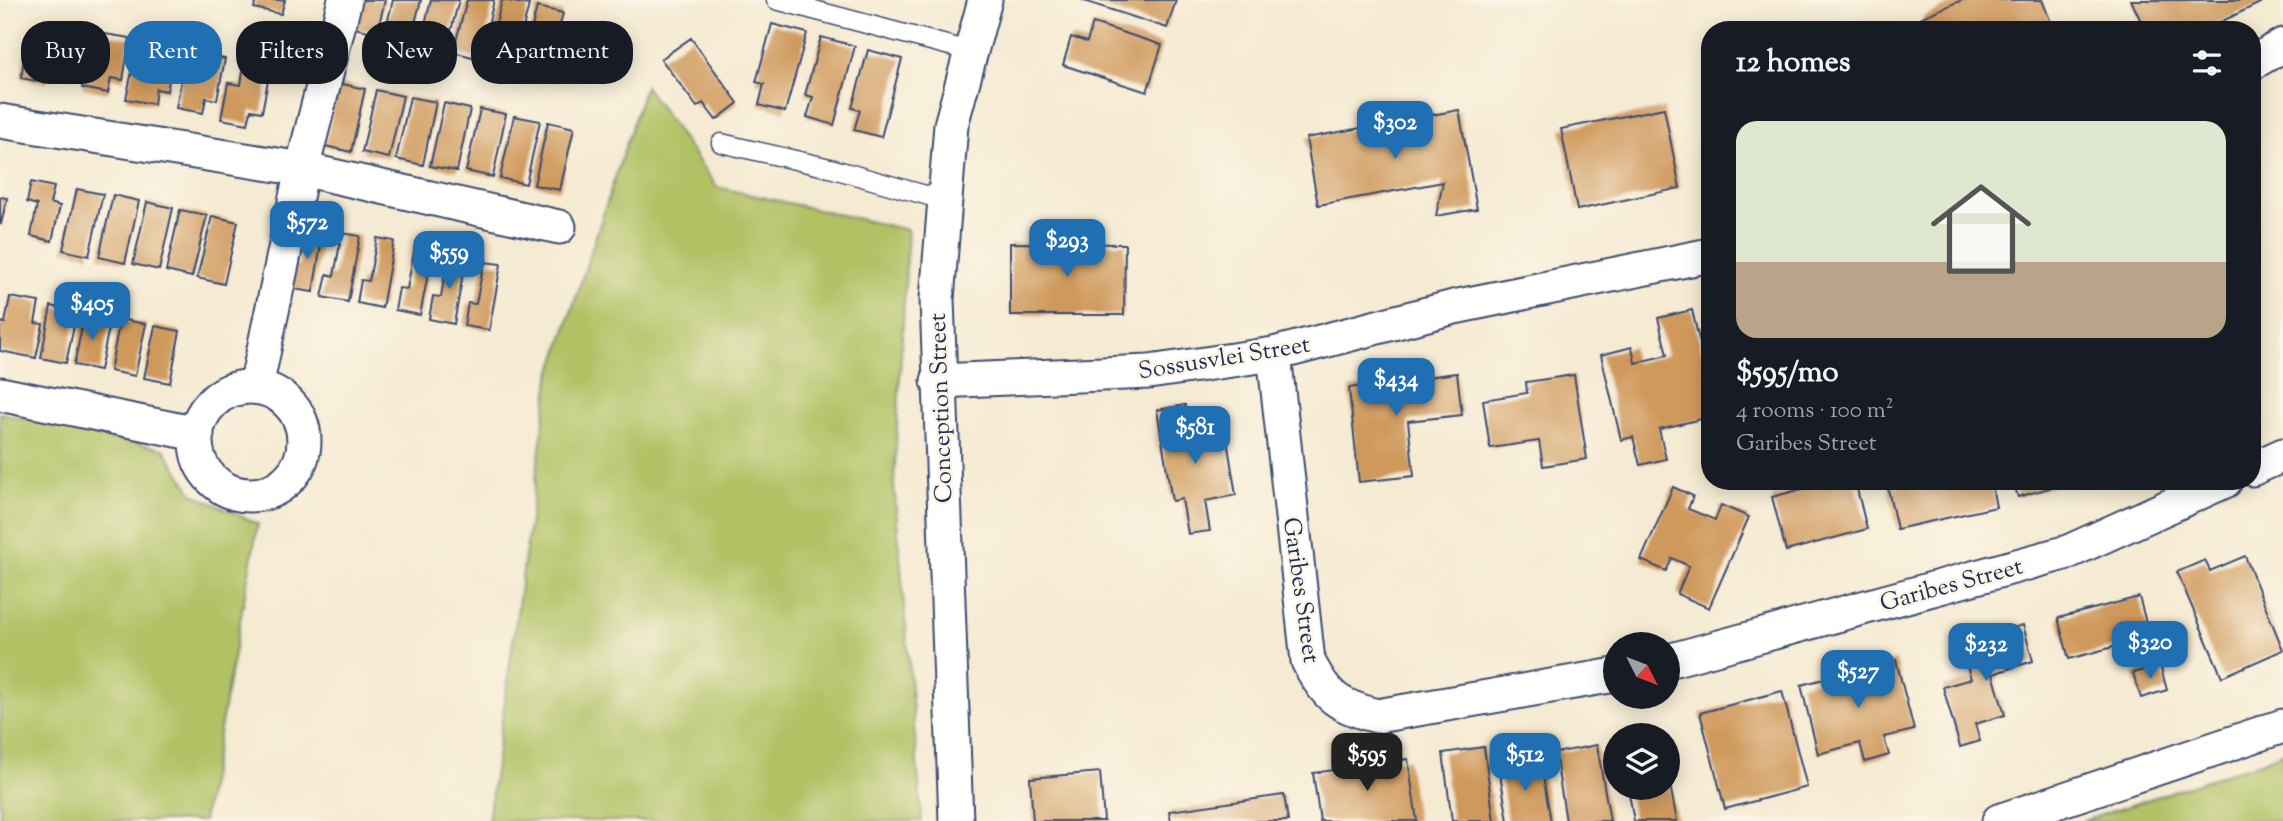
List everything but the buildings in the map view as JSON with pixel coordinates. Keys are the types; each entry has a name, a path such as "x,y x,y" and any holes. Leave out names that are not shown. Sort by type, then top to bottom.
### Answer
{"street":[{"path":"256,387 302,169 345,0"},
{"name":"Conception Street","path":"956,821 937,299 951,125 985,0"},
{"path":"2261,57 2283,45"},
{"path":"0,121 302,169 559,227"},
{"name":"Sossusvlei Street","path":"938,381 1149,372 1274,354 1454,306 1701,257"},
{"name":"Garibes Street","path":"1274,354 1308,661 1321,689 1346,709 1377,716 1603,677"},
{"path":"256,387 287,401 300,423 304,448 299,465 289,479 275,489 259,495 240,495 223,488 209,477 200,461 197,434 207,408 221,396 237,389 256,387"},
{"path":"0,394 197,434"},
{"path":"2261,465 2283,455"},
{"name":"Garibes Street","path":"1680,658 2068,552 2205,490"},
{"path":"1999,821 2283,726"}],"lane":[{"path":"776,0 969,51"},
{"path":"721,143 830,168 943,200"}],"green space":[{"path":"645,86 717,187 908,230 894,484 922,821 488,821 550,377"},
{"path":"0,413 164,449 193,494 258,524 203,821 0,821"},
{"path":"2283,752 2283,821 2083,821 2261,762"}]}
